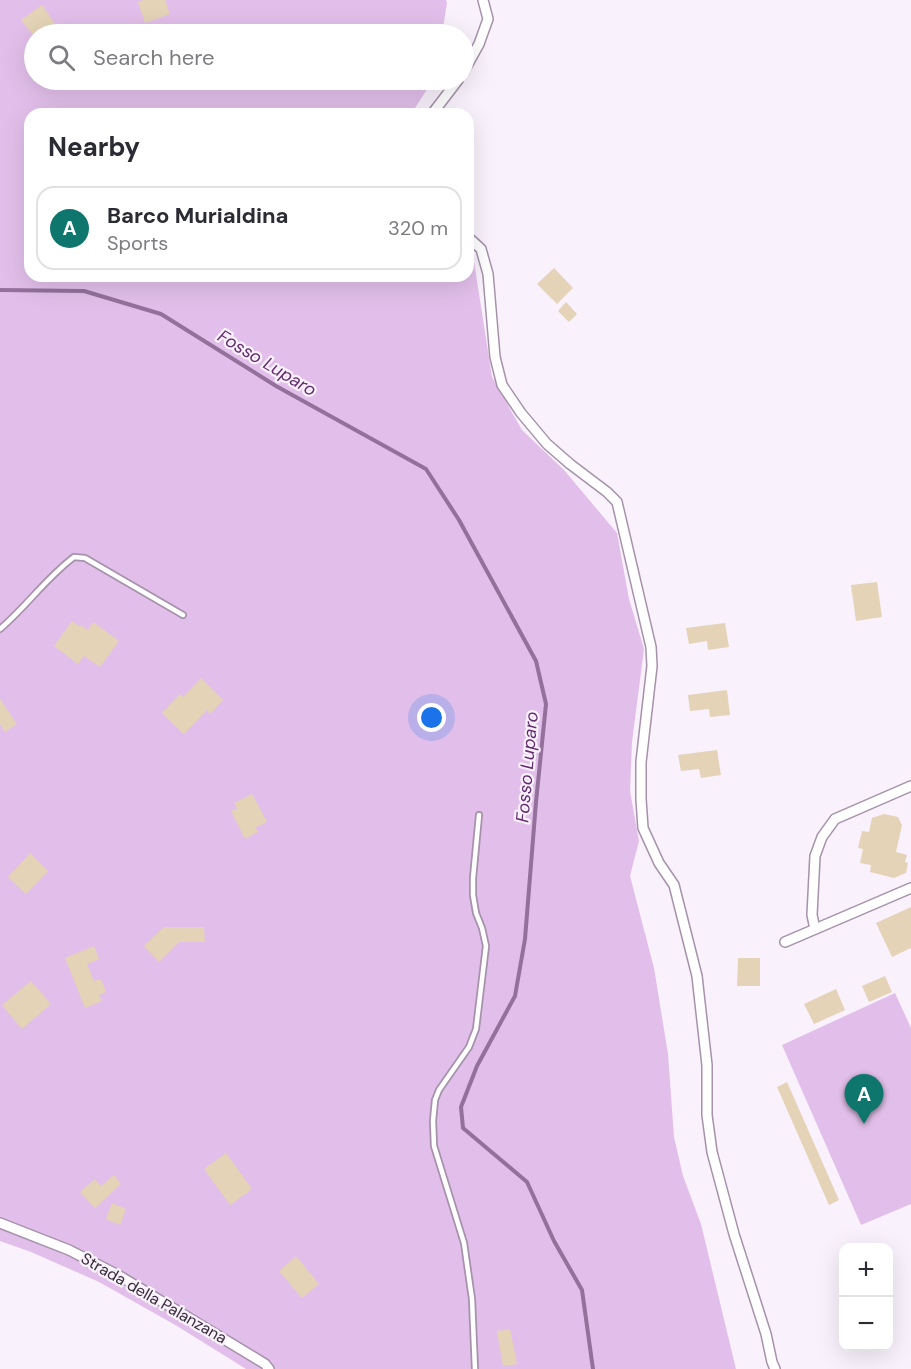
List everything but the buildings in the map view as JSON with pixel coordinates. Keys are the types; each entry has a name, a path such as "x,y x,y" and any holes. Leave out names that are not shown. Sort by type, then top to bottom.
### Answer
{"street":[{"path":"474,53 488,19 483,0"},
{"path":"437,108 450,90"},
{"path":"474,242 482,249 488,274 495,357 502,385 521,413 547,444 617,502 651,647 652,666 641,762 643,828 659,863 674,885 696,976 707,1065 706,1115 712,1152 734,1234 766,1334 773,1366"},
{"path":"815,929 812,915 815,856 822,837 835,819 911,786"},
{"path":"785,942 911,888"},
{"name":"Strada della Palanzana","path":"0,1223 69,1250 118,1275 265,1364 269,1369"}],"lane":[{"path":"0,629 59,568 74,557 85,558 183,615"},
{"path":"475,1369 472,1299 464,1243 434,1146 433,1121 435,1100 439,1090 469,1047 476,1029 486,946 473,895 479,815"}],"shaded area":[{"path":"0,0 446,0 444,24 24,24 24,90 427,90 415,108 24,108 24,282 474,282 474,261 492,377 522,430 564,470 617,533 629,599 644,649 632,742 630,791 639,841 630,876 654,968 668,1054 674,1137 683,1176 701,1224 736,1369 246,1369 177,1326 99,1282 0,1241"},
{"path":"895,993 911,1028 911,1204 861,1225 782,1045"}],"waterway":[{"name":"Fosso Luparo","path":"0,290 84,291 161,314 276,386 426,469 459,520 536,661 546,704 525,939 515,996 477,1066 461,1107 463,1128 527,1182 554,1241 582,1290 593,1369"}],"place":[{"name":"Barco Murialdina","path":"864,1124"}]}
